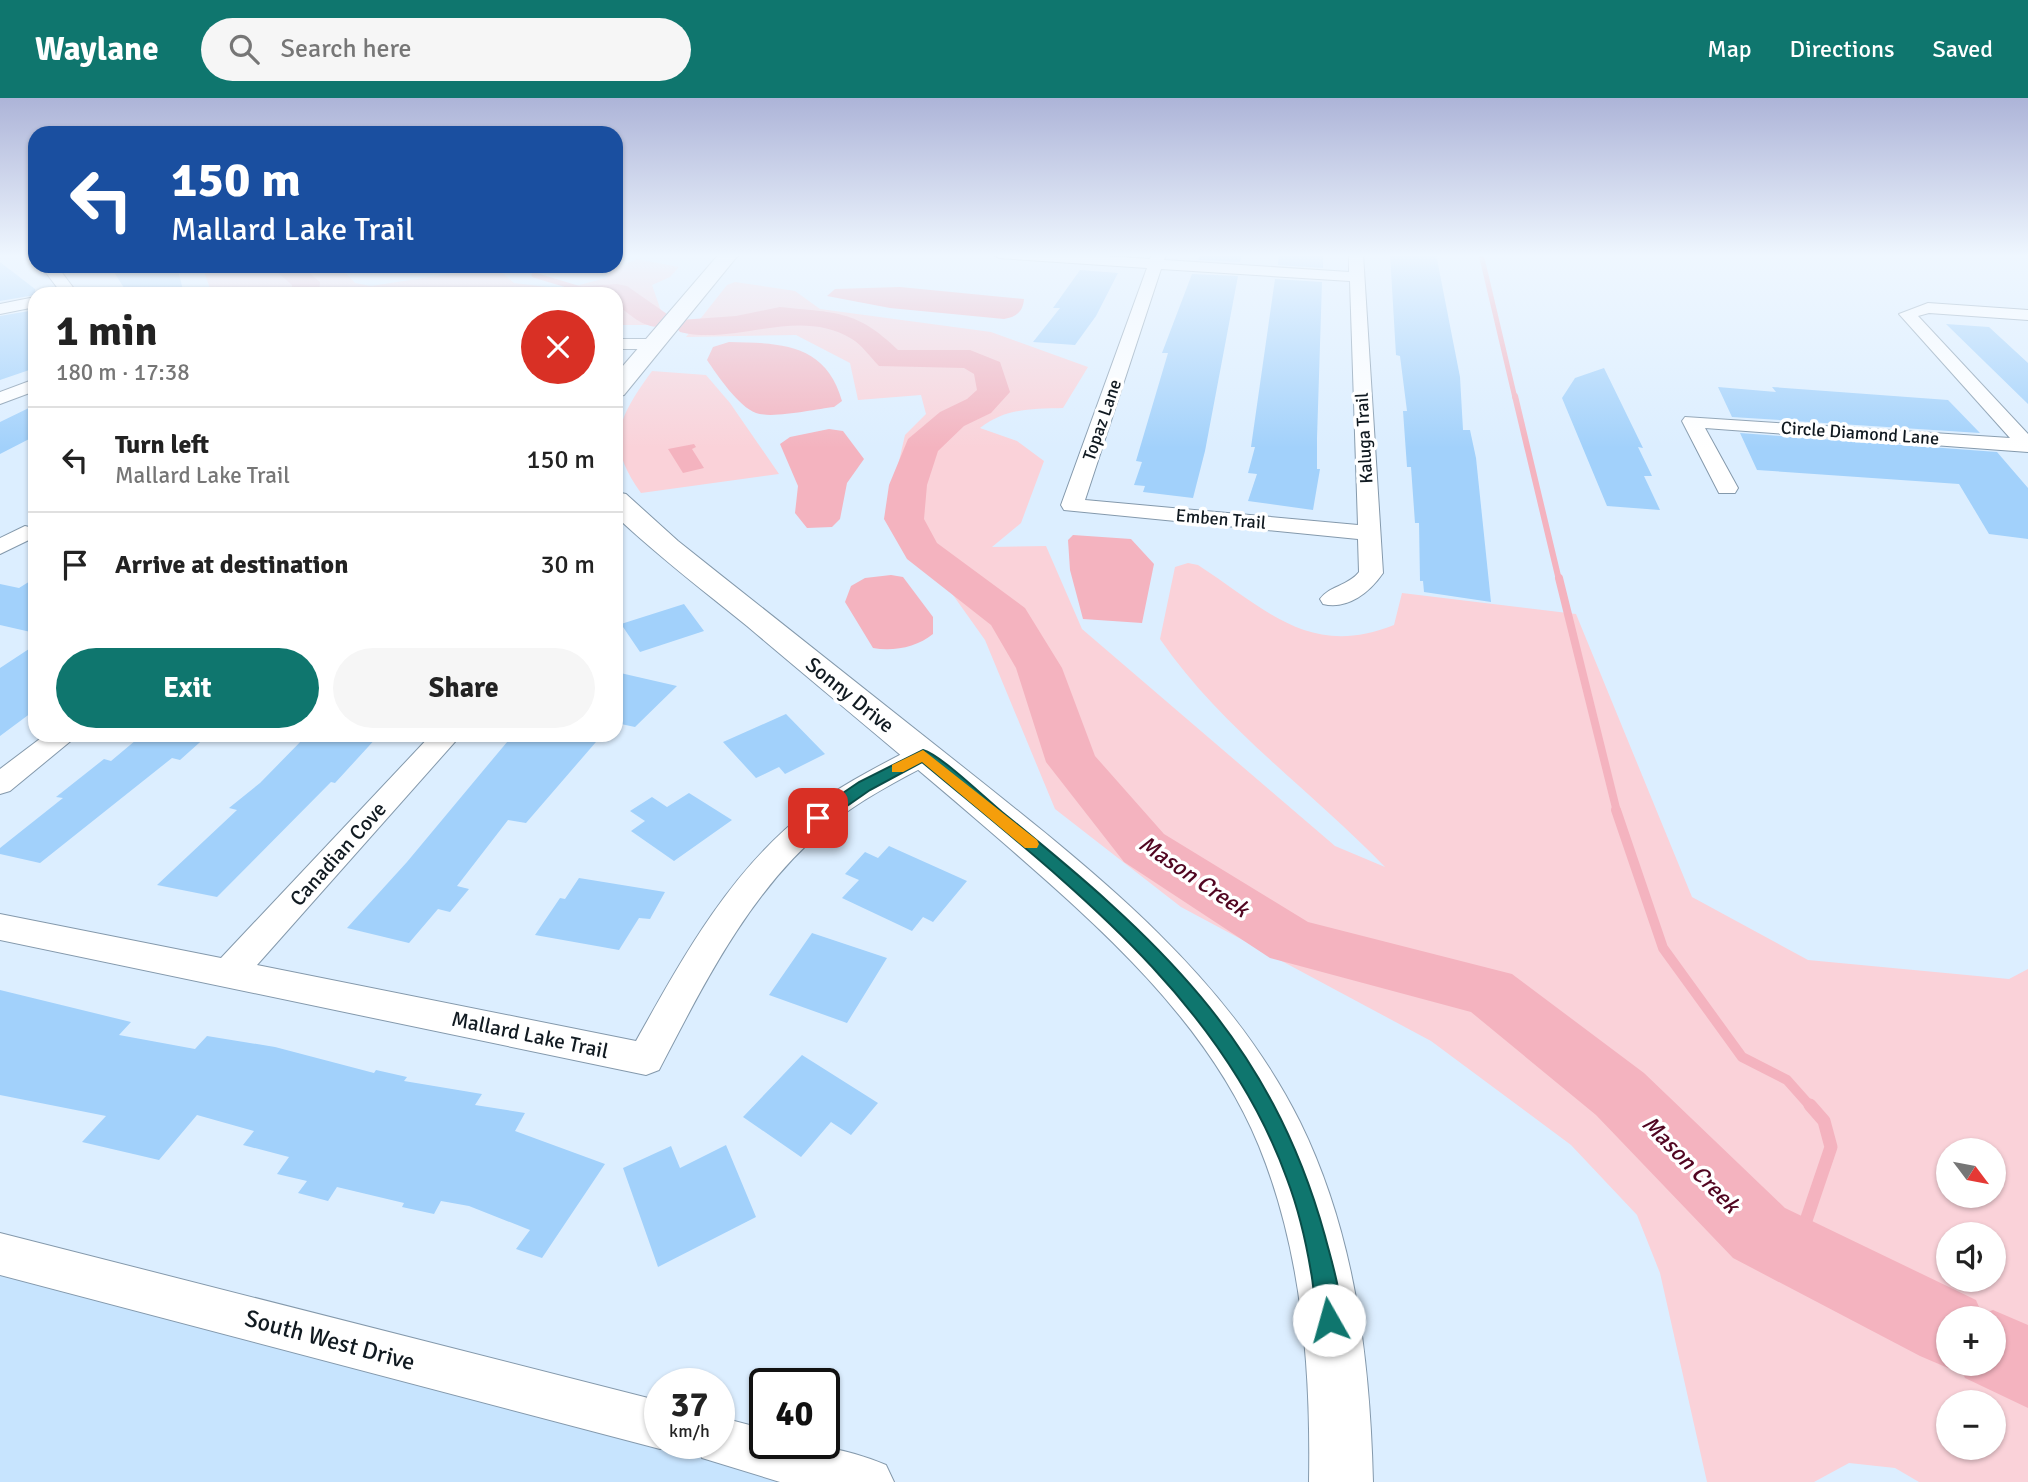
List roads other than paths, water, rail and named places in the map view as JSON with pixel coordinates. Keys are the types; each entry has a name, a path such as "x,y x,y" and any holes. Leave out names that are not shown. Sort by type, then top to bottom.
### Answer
{"street":[{"path":"623,381 674,319"},
{"name":"Topaz Lane","path":"1072,505 1136,319"},
{"name":"Kaluga Trail","path":"1332,599 1359,588 1371,573 1358,319"},
{"path":"1910,319 2028,445"},
{"path":"623,344 652,344"},
{"path":"0,398 28,387"},
{"name":"Circle Diamond Lane","path":"1727,488 1692,421 2028,445"},
{"name":"Emben Trail","path":"1072,505 1369,533"},
{"name":"Sonny Drive","path":"623,506 1062,870 1154,954 1217,1028 1261,1098 1298,1180 1323,1271 1342,1419 1341,1482"},
{"path":"0,547 25,533"},
{"path":"0,783 55,742"},
{"name":"Canadian Cove","path":"229,973 441,742"},
{"name":"Mallard Lake Trail","path":"0,927 646,1059 707,947 740,896 772,859 827,812 864,786 923,755"},
{"name":"South West Drive","path":"0,1254 644,1421"},
{"path":"735,1445 869,1482"}],"waterway":[{"name":"Mason Creek","path":"690,326 703,328 736,325 767,319"},
{"name":"Mason Creek","path":"807,319 842,322 865,334 890,359 970,359 989,369 994,392 979,406 952,419 921,447 908,485 904,519 921,550 1009,617 1039,668 1072,762 1144,848 1291,941 1490,992 1620,1094 1759,1233 1936,1322"},
{"path":"1496,319 1515,398"},
{"path":"1515,396 1559,580"},
{"path":"1559,578 1617,812"},
{"path":"1616,810 1663,948 1742,1057 1787,1080 1811,1107"},
{"path":"1796,1250 1831,1147 1824,1121 1810,1105"},
{"name":"Mason Creek","path":"2006,1356 2028,1367"}]}
